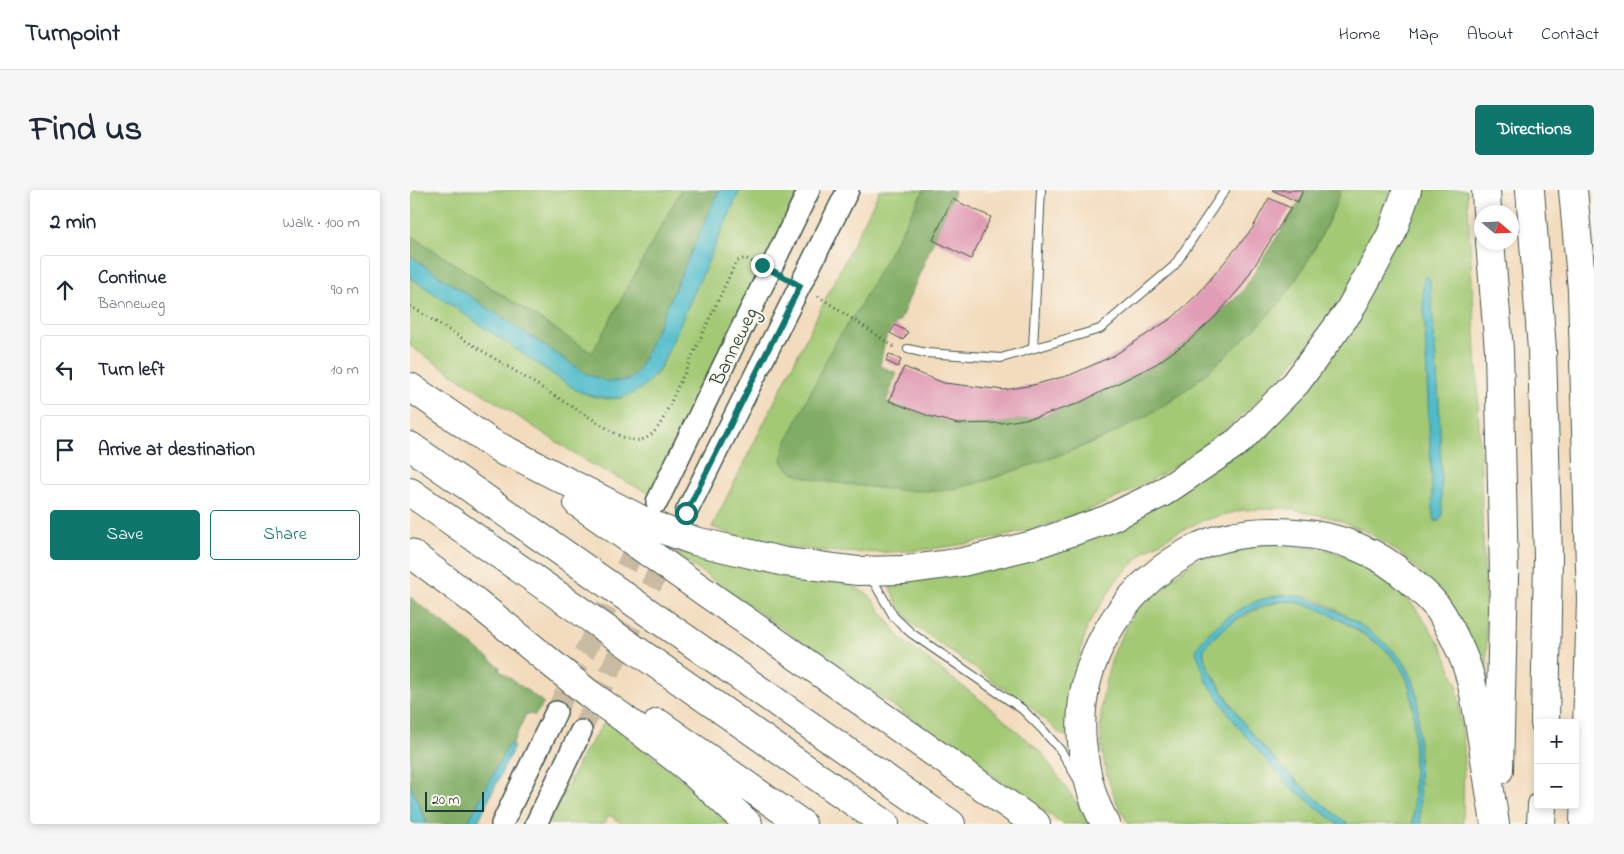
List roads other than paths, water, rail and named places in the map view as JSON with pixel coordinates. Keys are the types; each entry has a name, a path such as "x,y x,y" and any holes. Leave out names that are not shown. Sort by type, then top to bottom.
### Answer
{"highway":[{"path":"490,442 638,518 695,541 785,562 858,571 904,570 964,562 1033,545 1106,520 1162,493 1239,441 1296,383 1349,312 1391,235 1407,190"},
{"path":"1486,190 1487,205"},
{"path":"1530,190 1542,350 1548,557 1546,719"},
{"path":"1573,190 1582,290 1591,601 1584,824"},
{"path":"1491,250 1499,350 1504,576 1496,824"},
{"path":"410,387 1036,824"},
{"path":"410,446 952,824"},
{"path":"410,492 885,824"},
{"path":"1104,821 1084,762 1081,731 1083,703 1088,676 1096,652 1107,630 1147,581 1186,553 1227,538 1247,533 1266,532 1310,534 1336,539 1359,547 1389,562 1430,598 1441,612 1459,647 1475,694 1496,824"},
{"path":"410,553 476,602 588,693 688,768 748,824"},
{"path":"476,602 597,680 802,824"},
{"path":"1541,824 1542,809"}],"main road":[{"name":"Banneweg","path":"657,502 809,190"},
{"name":"Banneweg","path":"686,513 848,190"},
{"path":"502,824 556,712"},
{"path":"536,824 581,731"}],"lane":[{"path":"1033,348 1041,190"},
{"path":"908,349 926,353 1001,358 1100,329 1174,266 1225,190"},
{"path":"858,571 875,584 894,617 911,633 1022,709 1042,729 1061,751 1104,821"}],"water":[{"path":"719,190 740,190 663,362 646,384 626,396 603,398 576,390 410,277 410,256 585,373 608,382 629,380 638,371"},
{"path":"1425,276 1430,279 1439,403 1442,515 1439,521 1435,521 1433,514 1423,286"},
{"path":"1290,595 1303,597 1319,603 1354,621 1385,643 1406,666 1414,683 1418,702 1420,824 1413,824 1414,722 1410,688 1394,658 1367,636 1339,619 1309,606 1284,601 1260,607 1238,618 1213,638 1203,652 1210,670 1233,707 1261,744 1311,794 1348,824 1338,824 1286,783 1238,727 1206,680 1196,651 1206,636 1232,614 1259,600"},
{"path":"509,744 514,747 477,824 467,824"},
{"path":"410,784 427,824 410,823"}],"tunnel":[{"path":"581,731 682,522"},
{"path":"556,712 643,532"}]}
